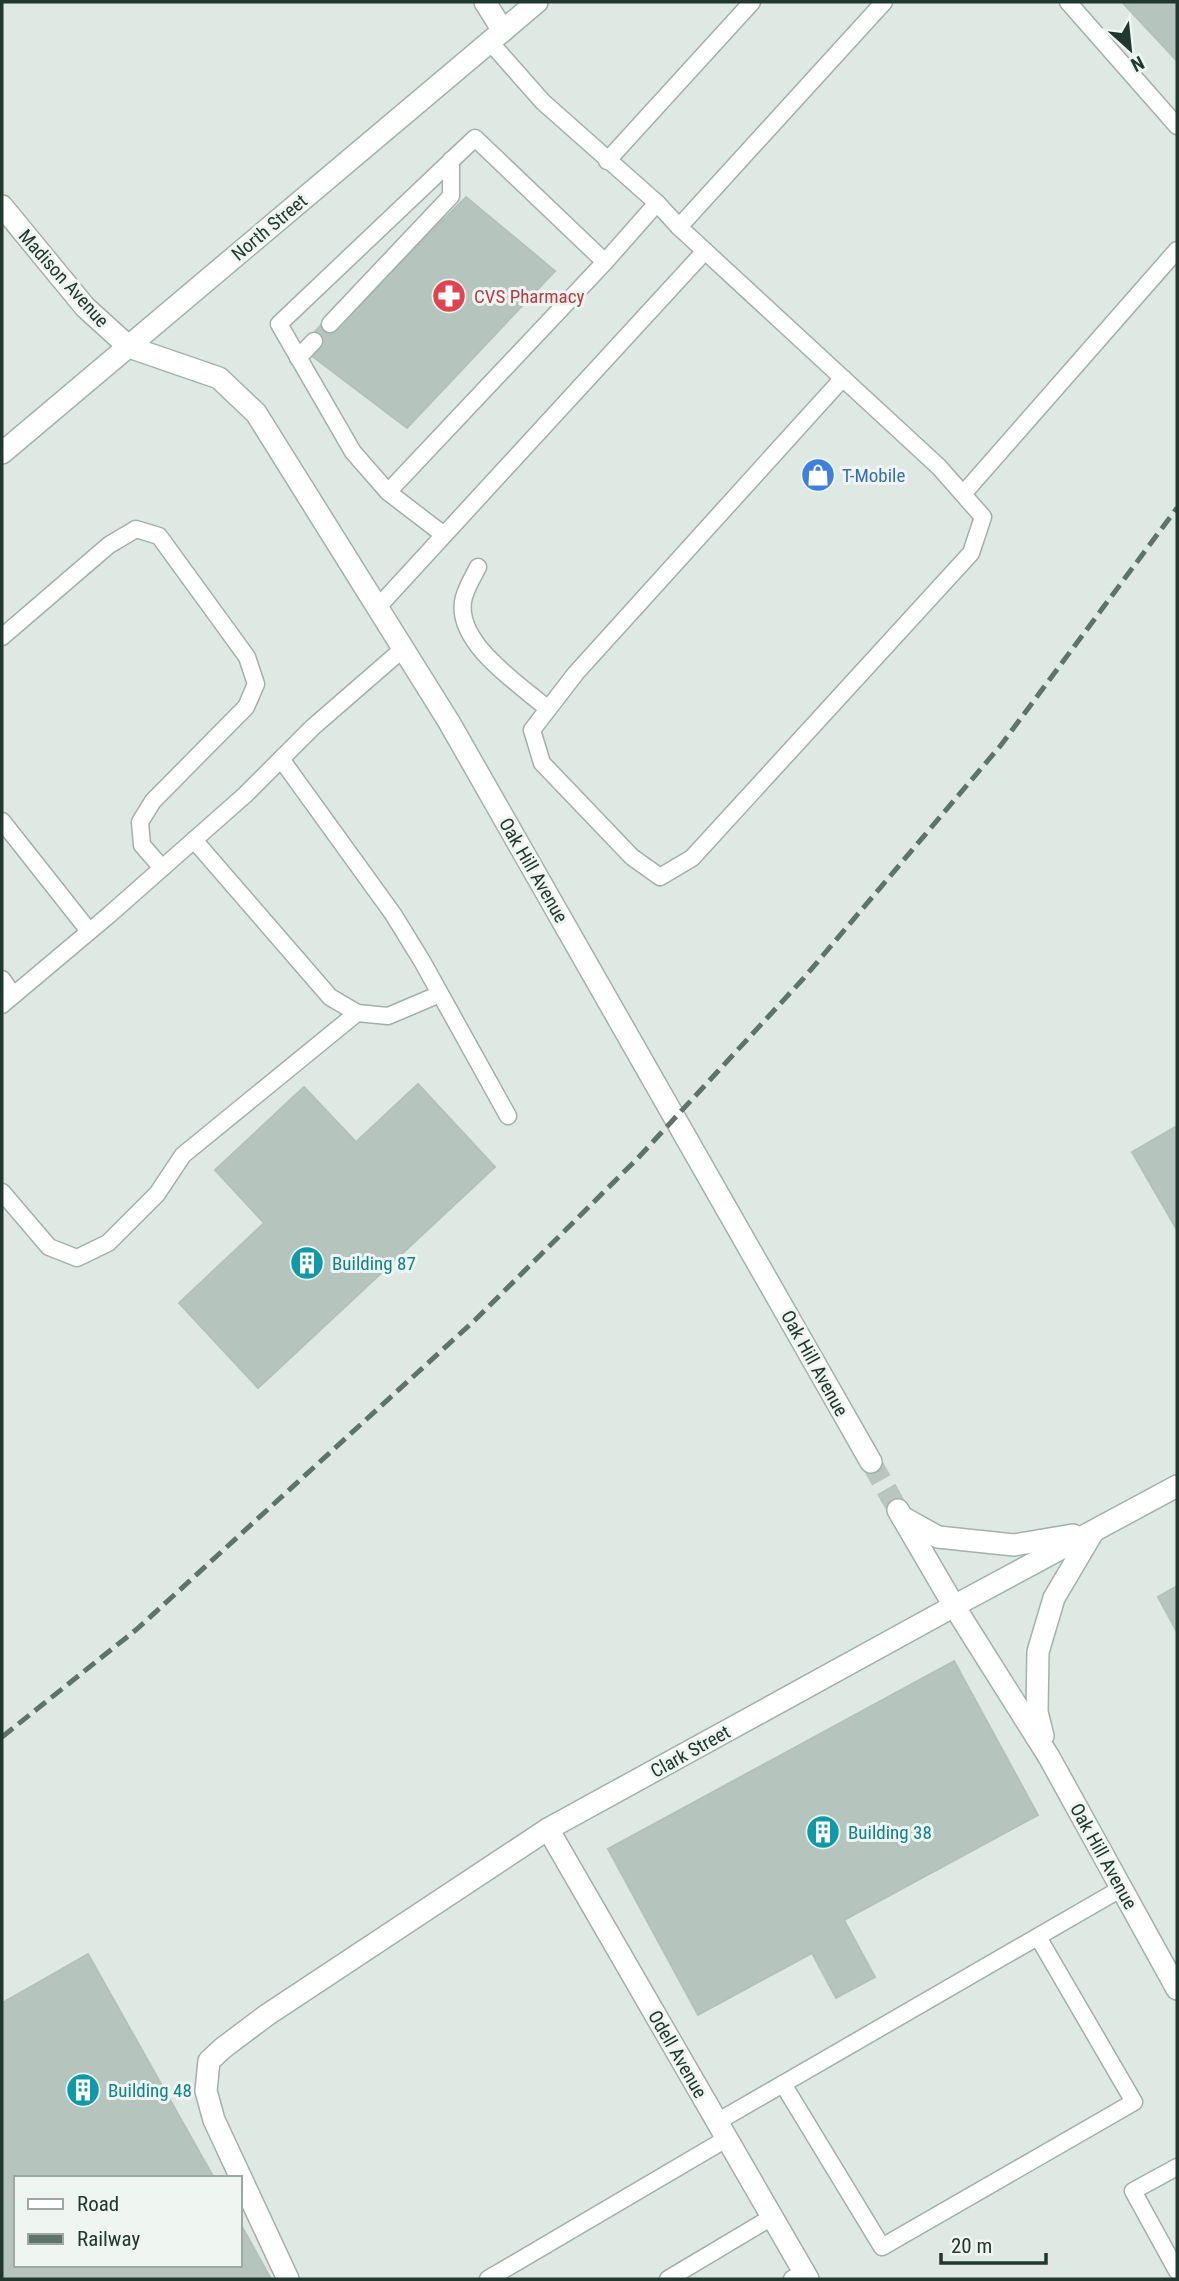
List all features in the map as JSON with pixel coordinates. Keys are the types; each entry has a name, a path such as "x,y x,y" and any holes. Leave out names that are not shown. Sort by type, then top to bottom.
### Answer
{"street":[{"path":"485,2 496,36"},
{"name":"North Street","path":"2,453 537,2"},
{"name":"Madison Avenue","path":"2,206 85,307 129,347"},
{"name":"Oak Hill Avenue","path":"129,347 219,378 256,413 449,722 871,1462"},
{"name":"Clark Street","path":"240,2176 214,2120 206,2091 209,2061 223,2048 290,2000 548,1829 1177,1486"},
{"name":"Oak Hill Avenue","path":"1093,1532 1014,1545 938,1537 900,1513 954,1606 1049,1757 1177,1989"},
{"path":"1049,1757 1037,1712 1038,1652 1054,1598 1093,1532"},
{"name":"Odell Avenue","path":"548,1829 772,2217 801,2277"},
{"name":"Clark Street","path":"242,2180 288,2279"}],"lane":[{"path":"607,161 752,2"},
{"path":"679,227 884,2"},
{"path":"1068,2 1177,126"},
{"path":"496,36 543,102 657,203 679,227 843,378 939,467 983,517 971,553 692,859 660,877 632,857 542,763 532,730 576,673 843,378"},
{"path":"444,535 388,492 353,452 279,324 475,138 605,262"},
{"path":"330,324 451,196 451,160"},
{"path":"388,492 605,262 657,203"},
{"path":"963,495 1177,250"},
{"path":"378,607 705,251"},
{"path":"298,358 314,341"},
{"path":"2,637 109,545 136,529 159,536 247,657 256,684 246,707 153,801 139,822 142,845 162,868"},
{"path":"478,567 463,602 466,630 478,649 548,709"},
{"path":"2,979 8,1000 245,795 313,727 404,648"},
{"path":"281,759 393,914 508,1116"},
{"path":"2,821 89,931"},
{"path":"194,840 330,997 357,1013 388,1016 440,993"},
{"path":"2,1192 49,1247 77,1258 87,1253 108,1242 156,1194 183,1156 357,1013"},
{"path":"488,2279 722,2130 783,2084 1122,1888"},
{"path":"783,2084 882,2247 1134,2102 1038,1937"},
{"path":"1177,2166 1133,2192 1177,2271"},
{"path":"668,2279 772,2217"}],"building":[{"path":"1122,2 1177,2 1177,61"},
{"name":"CVS Pharmacy","path":"466,197 555,271 407,428 312,356 321,348 309,338 325,321 334,329"},
{"name":"Building 87","path":"418,1084 495,1167 258,1388 179,1303 264,1223 215,1170 304,1087 356,1142"},
{"path":"1177,1126 1177,1230 1132,1152"},
{"path":"1177,1586 1177,1632 1158,1597"},
{"name":"Building 38","path":"954,1661 1038,1815 844,1920 875,1977 836,1998 812,1953 698,2015 608,1849"},
{"name":"Building 48","path":"88,1954 213,2176 14,2176 14,2267 242,2267 242,2227 271,2279 2,2279 2,2003"}],"tunnel":[{"path":"871,1462 898,1510"}],"railway":[{"path":"2,1737 137,1629 475,1320 638,1158 803,979 1001,745 1177,508"}],"place":[{"name":"CVS Pharmacy","path":"449,296"},
{"name":"T-Mobile","path":"818,475"},
{"name":"Building 87","path":"307,1263"},
{"name":"Building 38","path":"823,1832"},
{"name":"Building 48","path":"83,2090"}]}
